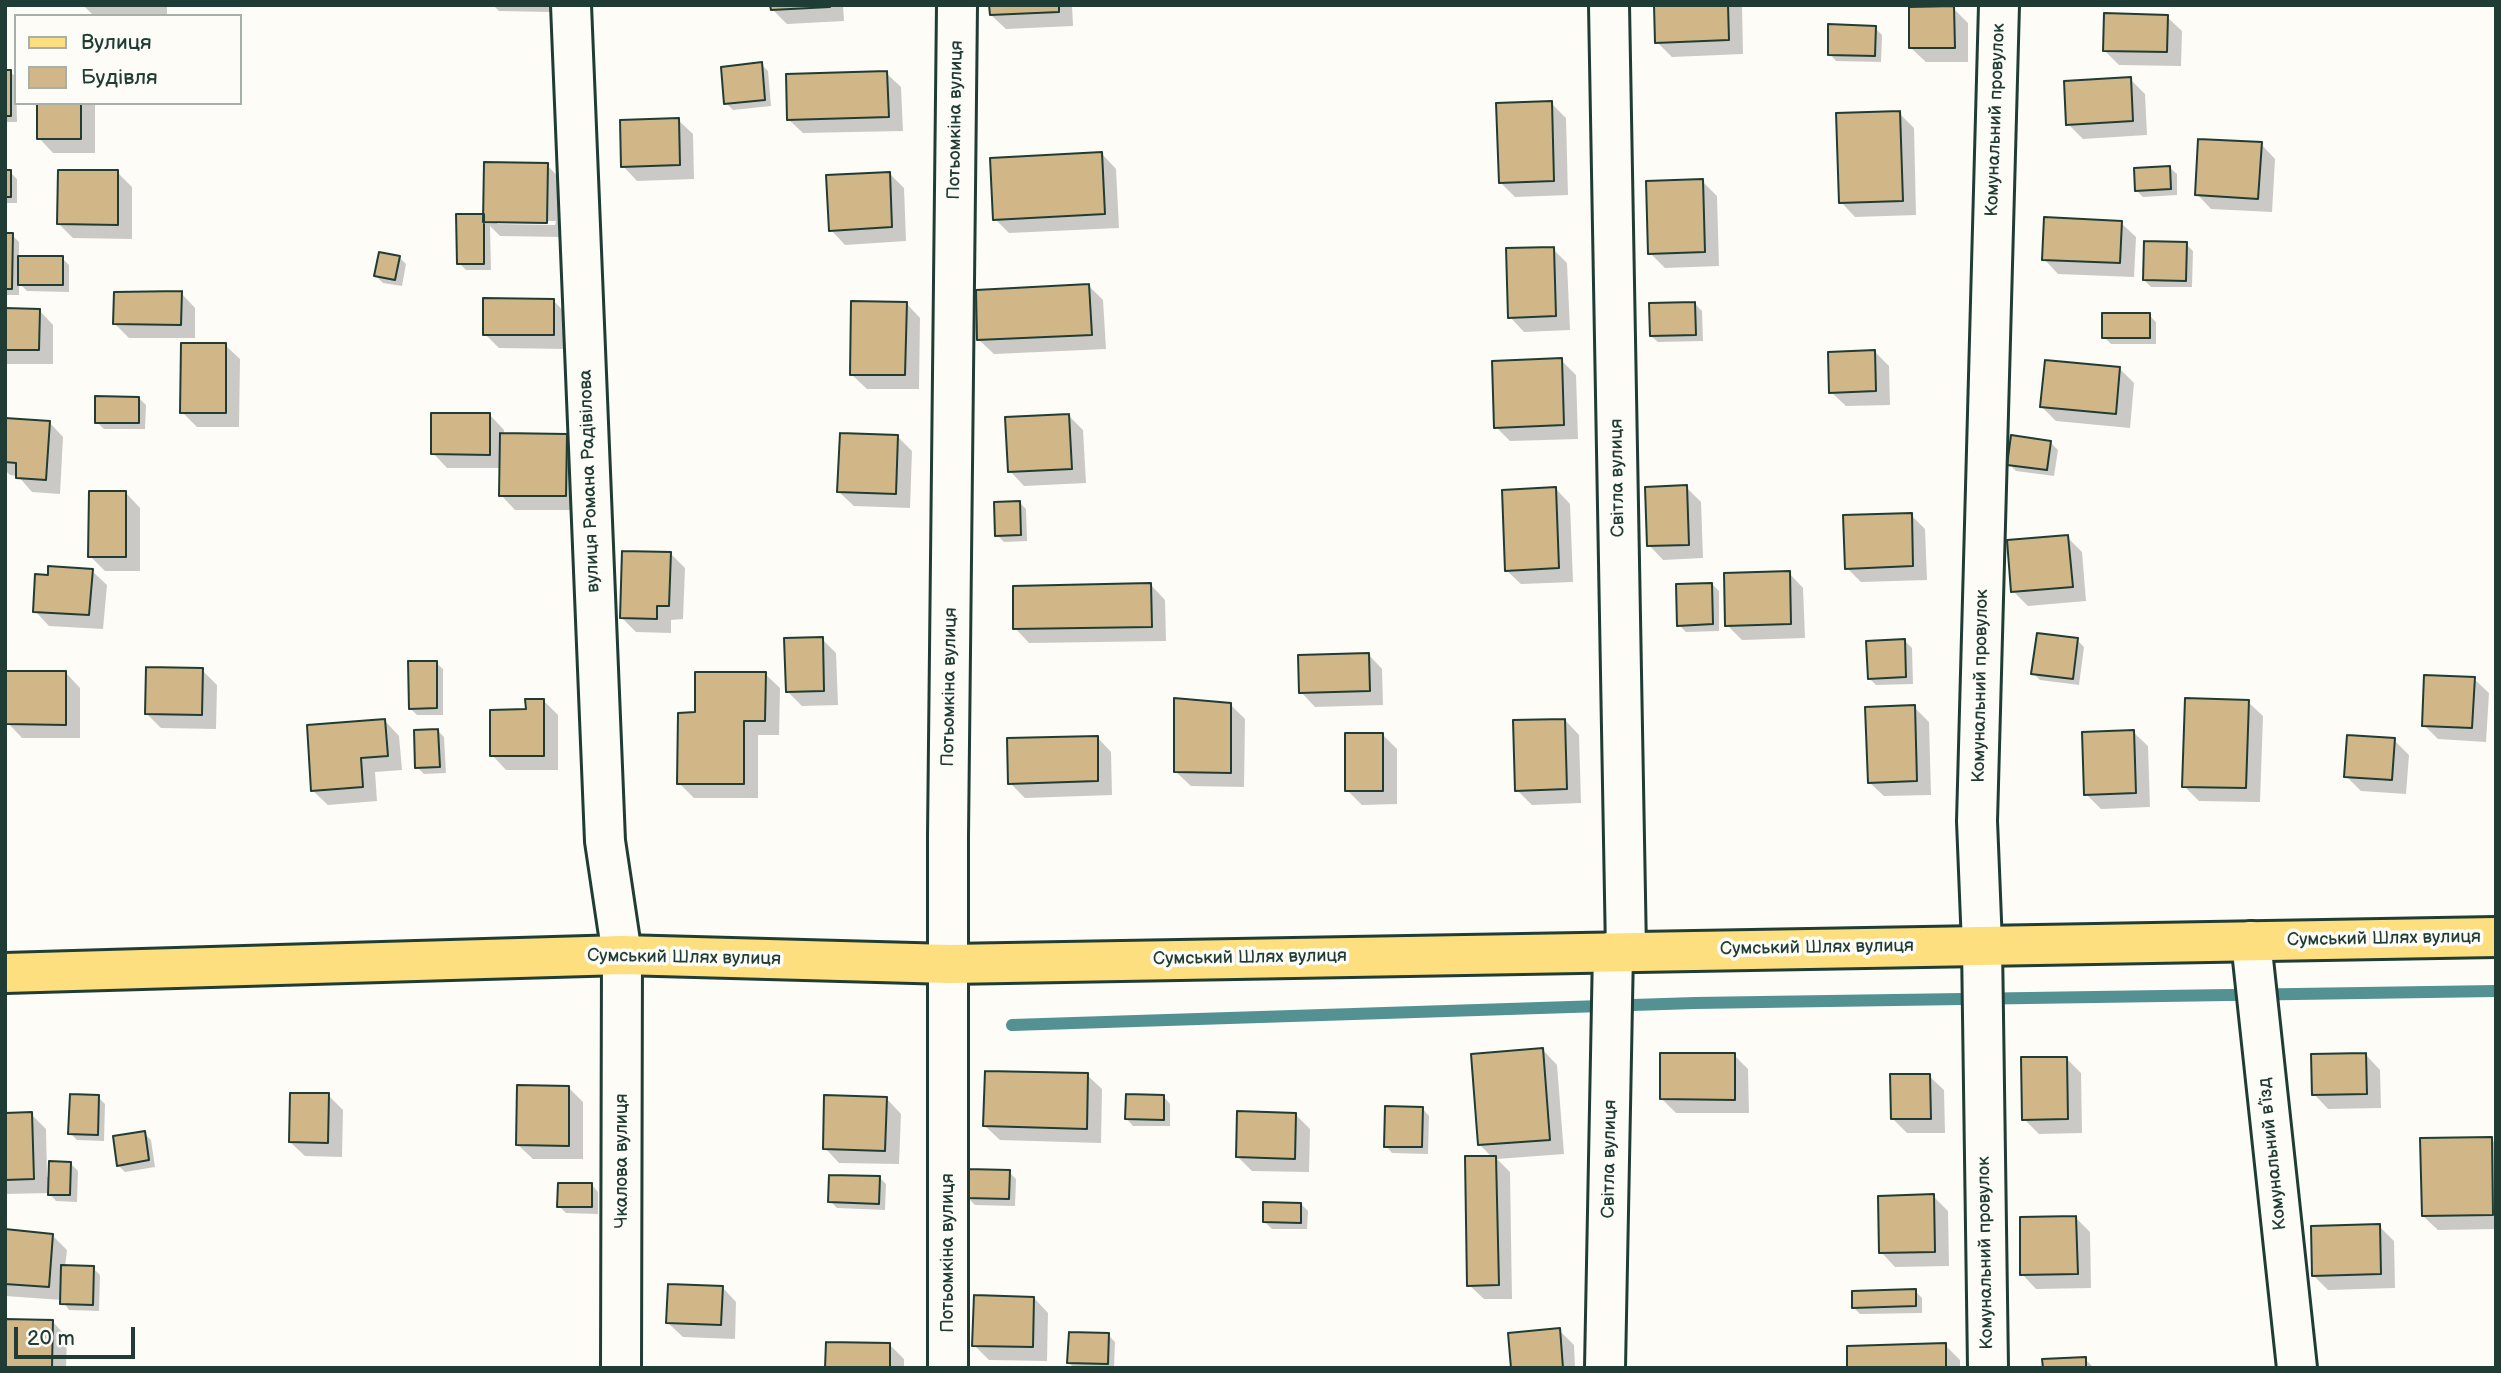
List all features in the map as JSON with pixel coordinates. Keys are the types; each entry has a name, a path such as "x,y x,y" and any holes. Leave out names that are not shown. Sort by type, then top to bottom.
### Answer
{"main road":[{"name":"Сумський Шлях вулиця","path":"5,973 622,955 950,964 2496,937"}],"street":[{"name":"вулиця Романа Радівілова","path":"571,5 605,841 622,955"},
{"name":"Потьомкіна вулиця","path":"948,1368 948,835 957,5"},
{"name":"Світла вулиця","path":"1605,1368 1620,951 1609,5"},
{"name":"Комунальний провулок","path":"1988,1368 1982,945 1977,821 1999,5"},
{"name":"Комунальний в’їзд","path":"2251,941 2297,1368"},
{"name":"Чкалова вулиця","path":"621,1368 622,955"}],"building":[{"path":"770,5 830,5 830,7 771,10"},
{"path":"989,5 1059,5 1059,12 990,15"},
{"path":"1654,5 1728,5 1729,40 1655,43"},
{"path":"1954,6 1955,48 1909,48 1909,7"},
{"path":"2104,13 2168,15 2167,52 2103,51"},
{"path":"1828,24 1876,26 1875,56 1828,55"},
{"path":"762,62 765,100 724,104 721,67"},
{"path":"5,70 11,70 11,116 5,116"},
{"path":"887,71 889,117 787,120 786,74"},
{"path":"2131,77 2133,121 2066,125 2064,81"},
{"path":"1552,101 1554,181 1499,183 1496,103"},
{"path":"37,105 81,105 81,139 37,139"},
{"path":"1900,111 1903,201 1839,203 1836,113"},
{"path":"679,118 680,165 621,167 620,120"},
{"path":"2198,139 2262,142 2258,199 2195,195"},
{"path":"1102,152 1105,214 993,220 990,158"},
{"path":"484,162 548,163 547,223 483,222"},
{"path":"2170,166 2171,189 2135,191 2134,168"},
{"path":"5,170 11,170 11,197 5,197"},
{"path":"58,170 118,170 118,225 57,224"},
{"path":"890,172 892,227 829,231 826,175"},
{"path":"1703,179 1705,252 1648,254 1646,181"},
{"path":"456,214 484,214 484,264 457,264"},
{"path":"2044,217 2122,221 2120,263 2042,260"},
{"path":"5,233 13,233 12,289 5,289"},
{"path":"2144,241 2187,242 2186,281 2143,280"},
{"path":"1554,247 1556,316 1508,318 1506,248"},
{"path":"379,252 400,256 395,280 374,276"},
{"path":"18,256 63,256 63,285 18,285"},
{"path":"1089,284 1092,335 977,340 976,290"},
{"path":"182,291 181,325 113,324 114,292"},
{"path":"483,298 554,299 554,335 483,335"},
{"path":"851,301 907,302 905,375 850,375"},
{"path":"1695,302 1696,335 1650,336 1649,303"},
{"path":"5,308 40,309 39,350 5,350"},
{"path":"2102,313 2150,313 2150,338 2102,338"},
{"path":"181,343 226,343 226,413 180,413"},
{"path":"1875,350 1876,391 1829,393 1828,352"},
{"path":"1562,358 1564,425 1494,428 1492,361"},
{"path":"2045,360 2120,367 2116,414 2040,407"},
{"path":"95,396 139,397 139,423 95,423"},
{"path":"431,413 490,413 490,455 431,454"},
{"path":"1069,414 1072,469 1008,472 1005,417"},
{"path":"5,418 50,421 46,480 16,478 16,463 5,462"},
{"path":"500,433 567,434 566,496 499,496"},
{"path":"840,433 898,435 896,494 837,492"},
{"path":"2011,435 2051,441 2047,470 2007,465"},
{"path":"1687,485 1689,545 1647,546 1645,487"},
{"path":"1556,487 1559,568 1505,571 1502,490"},
{"path":"89,491 126,491 126,557 88,557"},
{"path":"1020,501 1021,535 995,536 994,502"},
{"path":"1912,513 1913,566 1845,569 1843,515"},
{"path":"2068,535 2073,587 2011,592 2007,540"},
{"path":"622,551 671,552 669,606 657,606 657,619 620,618"},
{"path":"48,566 93,569 89,615 33,612 35,574 48,575"},
{"path":"1790,571 1791,624 1725,626 1724,573"},
{"path":"1151,583 1152,627 1013,629 1013,586"},
{"path":"1712,583 1713,624 1677,626 1676,584"},
{"path":"2037,633 2078,638 2073,679 2031,674"},
{"path":"823,637 824,691 786,692 784,638"},
{"path":"1905,639 1906,677 1868,679 1866,641"},
{"path":"1369,653 1370,691 1299,693 1298,655"},
{"path":"408,661 437,661 437,708 409,709"},
{"path":"146,667 203,668 202,715 145,714"},
{"path":"6,671 66,671 66,725 6,724"},
{"path":"695,672 766,672 765,721 744,721 744,784 677,784 678,713 695,712"},
{"path":"2424,675 2475,677 2472,728 2422,726"},
{"path":"1174,698 1231,703 1231,773 1174,772"},
{"path":"2185,698 2249,700 2246,788 2182,787"},
{"path":"525,699 544,699 544,756 490,756 490,710 526,709"},
{"path":"1915,705 1917,781 1868,783 1865,707"},
{"path":"385,719 388,756 361,758 363,787 311,791 307,725"},
{"path":"1565,719 1567,789 1515,791 1513,720"},
{"path":"438,729 440,767 415,768 414,730"},
{"path":"2134,730 2136,793 2084,795 2082,732"},
{"path":"1345,733 1383,733 1383,791 1345,791"},
{"path":"2347,735 2395,738 2392,780 2344,777"},
{"path":"1098,736 1098,781 1008,784 1007,738"},
{"path":"1543,1048 1550,1140 1478,1145 1471,1054"},
{"path":"1660,1053 1735,1053 1735,1100 1660,1099"},
{"path":"2366,1053 2367,1094 2312,1095 2311,1054"},
{"path":"2021,1057 2067,1057 2068,1119 2022,1120"},
{"path":"985,1071 1088,1073 1087,1129 983,1126"},
{"path":"1890,1074 1930,1074 1931,1119 1891,1119"},
{"path":"517,1085 569,1086 569,1146 516,1145"},
{"path":"290,1093 329,1093 328,1143 289,1142"},
{"path":"70,1094 99,1095 98,1135 68,1134"},
{"path":"1126,1094 1164,1095 1164,1120 1125,1119"},
{"path":"824,1095 887,1097 885,1151 823,1149"},
{"path":"1385,1106 1423,1107 1422,1147 1384,1147"},
{"path":"1237,1111 1296,1113 1295,1159 1236,1157"},
{"path":"32,1112 34,1179 5,1180 5,1113"},
{"path":"145,1131 149,1160 117,1166 113,1136"},
{"path":"2492,1137 2493,1215 2422,1216 2420,1138"},
{"path":"1465,1156 1496,1156 1499,1285 1467,1286"},
{"path":"49,1161 71,1162 70,1195 48,1195"},
{"path":"967,1169 1010,1170 1009,1199 966,1198"},
{"path":"829,1175 880,1176 879,1204 828,1202"},
{"path":"558,1183 592,1183 592,1207 557,1207"},
{"path":"1934,1194 1935,1252 1879,1253 1878,1196"},
{"path":"1263,1202 1301,1203 1301,1223 1263,1222"},
{"path":"2076,1216 2078,1274 2020,1275 2020,1217"},
{"path":"2380,1224 2381,1274 2312,1276 2311,1226"},
{"path":"5,1229 53,1234 49,1287 5,1284"},
{"path":"61,1265 94,1266 93,1305 60,1304"},
{"path":"668,1284 723,1286 721,1325 666,1323"},
{"path":"1916,1289 1916,1306 1852,1308 1852,1291"},
{"path":"974,1295 1034,1297 1033,1347 972,1346"},
{"path":"5,1319 53,1320 52,1368 5,1368"},
{"path":"1560,1328 1563,1368 1511,1368 1508,1333"},
{"path":"1069,1332 1109,1333 1108,1364 1067,1363"},
{"path":"826,1342 890,1343 890,1368 825,1368"},
{"path":"1946,1343 1946,1368 1847,1368 1847,1346"},
{"path":"2086,1357 2086,1368 2043,1368 2042,1359"}],"waterway":[{"path":"1012,1025 1695,1003 2496,991"}]}
